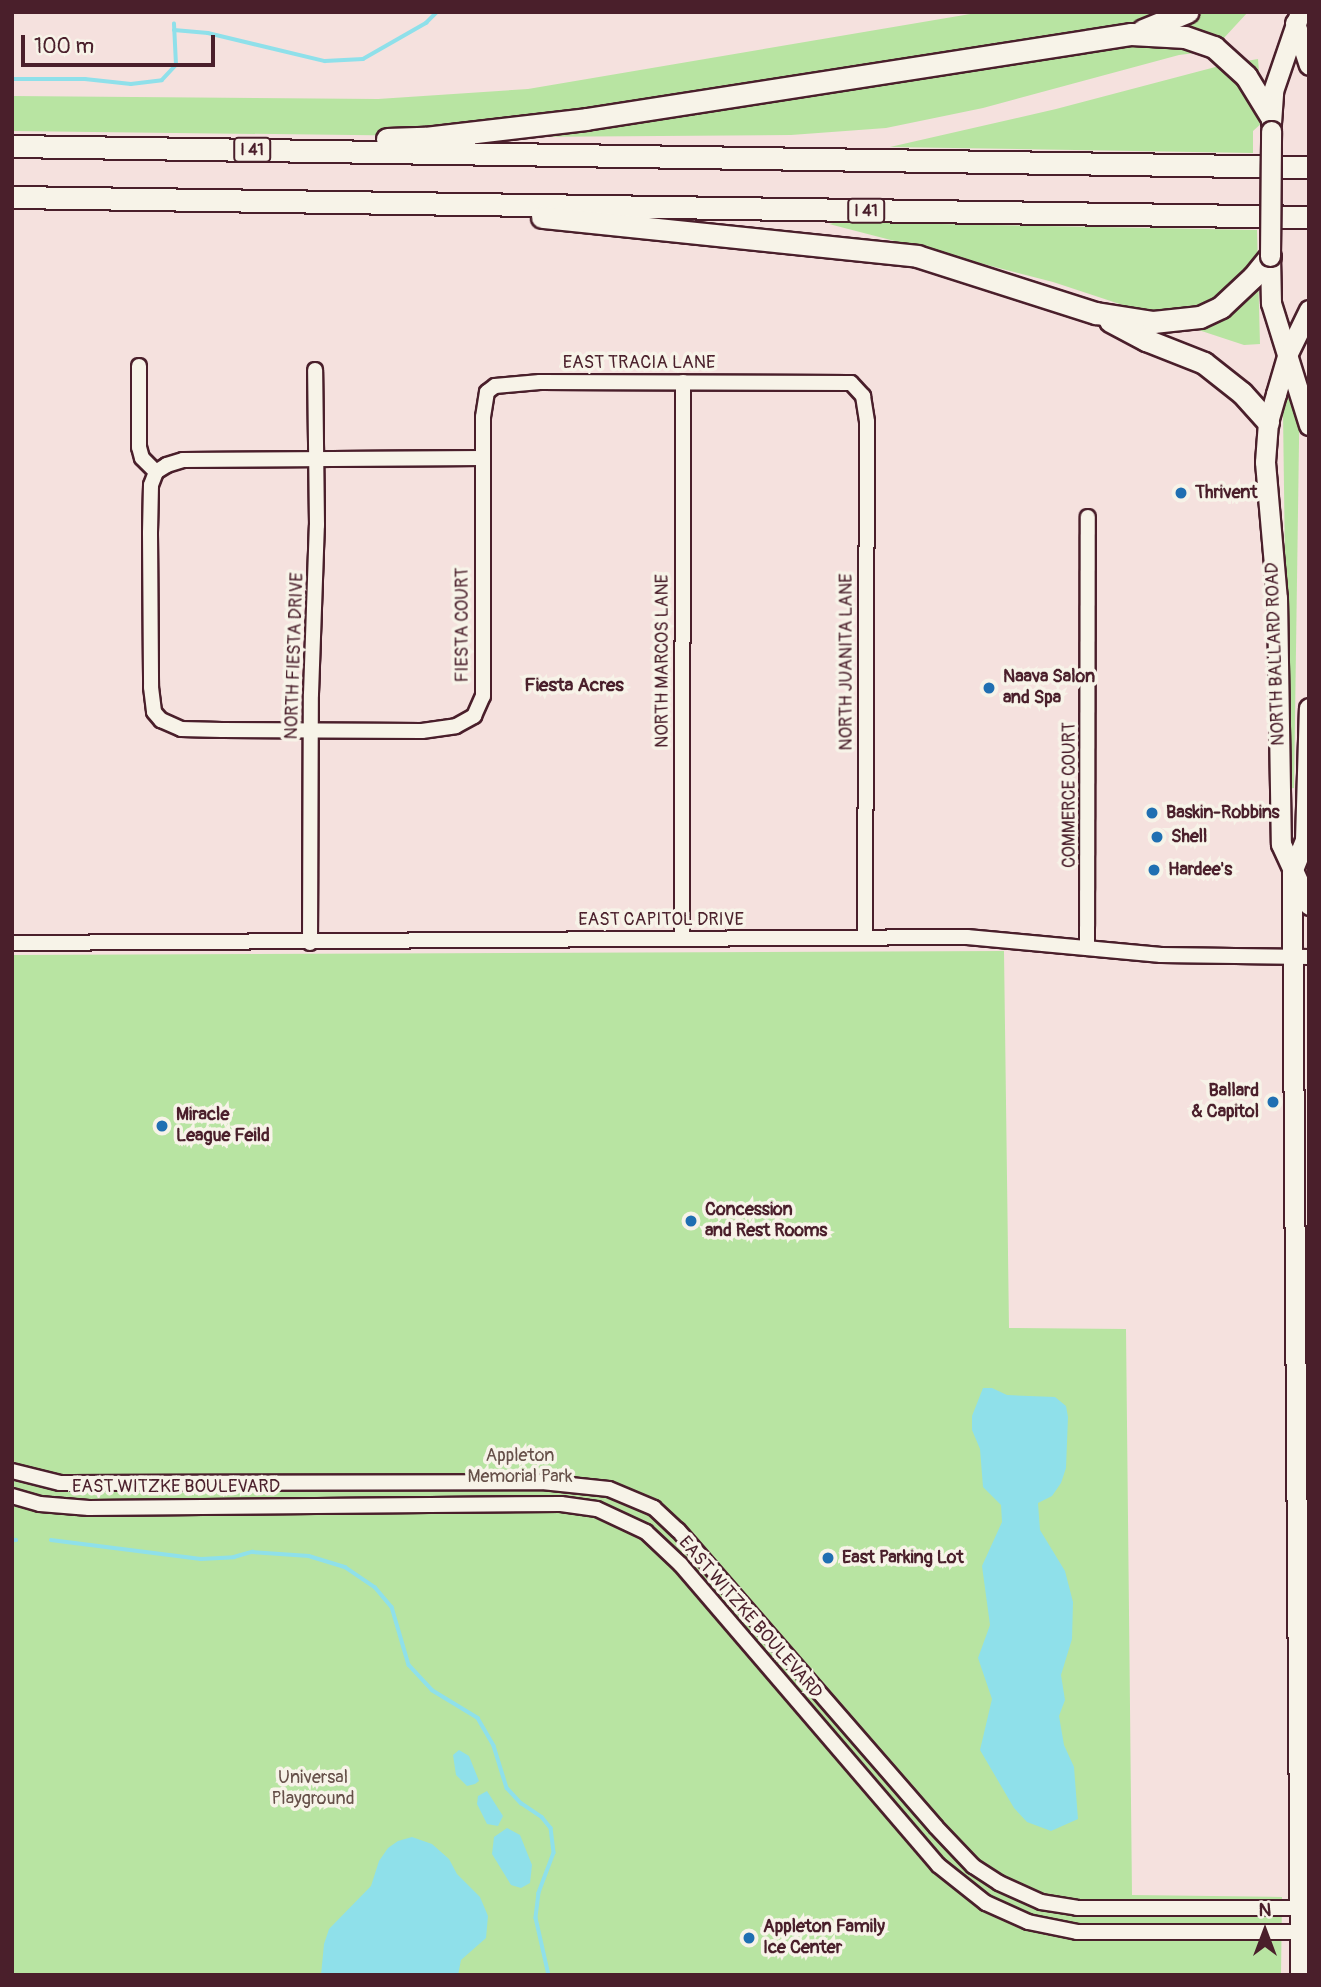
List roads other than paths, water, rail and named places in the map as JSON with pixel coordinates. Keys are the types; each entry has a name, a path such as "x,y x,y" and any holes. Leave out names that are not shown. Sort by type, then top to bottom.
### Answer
{"highway":[{"path":"1131,34 1187,12"},
{"path":"261,150 305,139 425,138 586,119 1131,34 1185,37 1214,47 1246,76 1271,123"},
{"name":"I 41","path":"12,146 1309,167"},
{"name":"I 41","path":"12,197 1309,217"},
{"path":"422,203 488,215 541,217 905,254 957,267 1096,313 1153,322 1200,317 1233,297 1270,256"},
{"path":"1096,313 1146,340 1204,363 1242,393 1268,422"}],"main road":[{"path":"1295,16 1309,65"},
{"path":"1295,16 1273,91 1271,303 1289,353 1309,425"},
{"name":"NORTH BALLARD ROAD","path":"1300,1975 1301,957 1292,872 1280,844 1277,598 1265,491 1268,422 1289,353 1309,310"},
{"name":"NORTH BALLARD ROAD","path":"1292,872 1306,840 1309,708"},
{"path":"1292,872 1309,905"}],"street":[{"path":"139,366 139,447 142,458 156,472 183,460 482,458"},
{"name":"NORTH FIESTA DRIVE","path":"310,943 315,370"},
{"name":"EAST TRACIA LANE","path":"482,458 484,400 487,392 495,386 540,382 812,380 851,383 859,388"},
{"name":"NORTH MARCOS LANE","path":"682,939 683,382"},
{"name":"NORTH JUANITA LANE","path":"859,388 866,406 867,422 865,938"},
{"name":"FIESTA COURT","path":"156,472 151,485 150,687 154,712 161,720 181,729 442,729 463,724 474,716 482,696 482,458"},
{"name":"COMMERCE COURT","path":"1087,947 1088,517"},
{"name":"EAST CAPITOL DRIVE","path":"12,943 981,937 1203,957 1301,957"},
{"name":"EAST WITZKE BOULEVARD","path":"12,1471 60,1483 542,1482 609,1489 654,1508 678,1530 936,1827 973,1866 992,1879 1030,1898 1076,1908 1299,1908"},
{"name":"EAST WITZKE BOULEVARD","path":"12,1496 40,1504 89,1508 561,1504 597,1509 646,1532 681,1565 938,1865 986,1903 1028,1922 1077,1932 1299,1931"}],"water":[{"path":"983,1388 992,1388 1007,1395 1055,1397 1066,1406 1068,1417 1066,1468 1061,1483 1052,1496 1038,1503 1040,1530 1065,1571 1073,1602 1072,1639 1061,1675 1065,1700 1059,1716 1064,1745 1074,1767 1078,1819 1051,1831 1027,1822 1014,1808 980,1750 992,1699 978,1658 990,1625 982,1566 1002,1522 1001,1505 983,1487 980,1449 972,1430 972,1416"},
{"path":"459,1750 469,1756 479,1781 475,1784 467,1786 456,1775 453,1755"},
{"path":"487,1791 503,1816 498,1826 487,1824 477,1804 478,1796"},
{"path":"507,1828 520,1835 532,1865 530,1883 521,1888 511,1885 492,1854 494,1837"},
{"path":"412,1837 432,1844 449,1859 457,1874 480,1897 488,1916 486,1938 461,1960 458,1975 321,1975 324,1944 329,1929 371,1886 379,1861 388,1848 398,1841"}],"waterway":[{"path":"174,30 208,33 325,61 363,59 426,23 437,12"},
{"path":"12,79 85,79 131,84 162,80 176,65 174,24"},
{"path":"51,1540 201,1559 234,1557 252,1552 309,1556 345,1567 375,1587 392,1607 409,1665 432,1690 478,1718 494,1746 507,1788 551,1828 554,1853 539,1893 536,1918 549,1975"}],"place":[{"name":"Thrivent","path":"1181,493"},
{"name":"Naava Salon and Spa","path":"989,688"},
{"name":"Baskin-Robbins","path":"1152,813"},
{"name":"Shell","path":"1157,837"},
{"name":"Hardee's","path":"1154,870"},
{"name":"Ballard & Capitol","path":"1273,1102"},
{"name":"Miracle League Feild","path":"162,1126"},
{"name":"Concession and Rest Rooms","path":"691,1221"},
{"name":"East Parking Lot","path":"828,1558"},
{"name":"Appleton Family Ice Center","path":"749,1938"}],"district":[{"name":"Fiesta Acres","path":"574,686"}],"park label":[{"name":"Appleton Memorial Park","path":"520,1467"},
{"name":"Universal Playground","path":"313,1789"}]}
